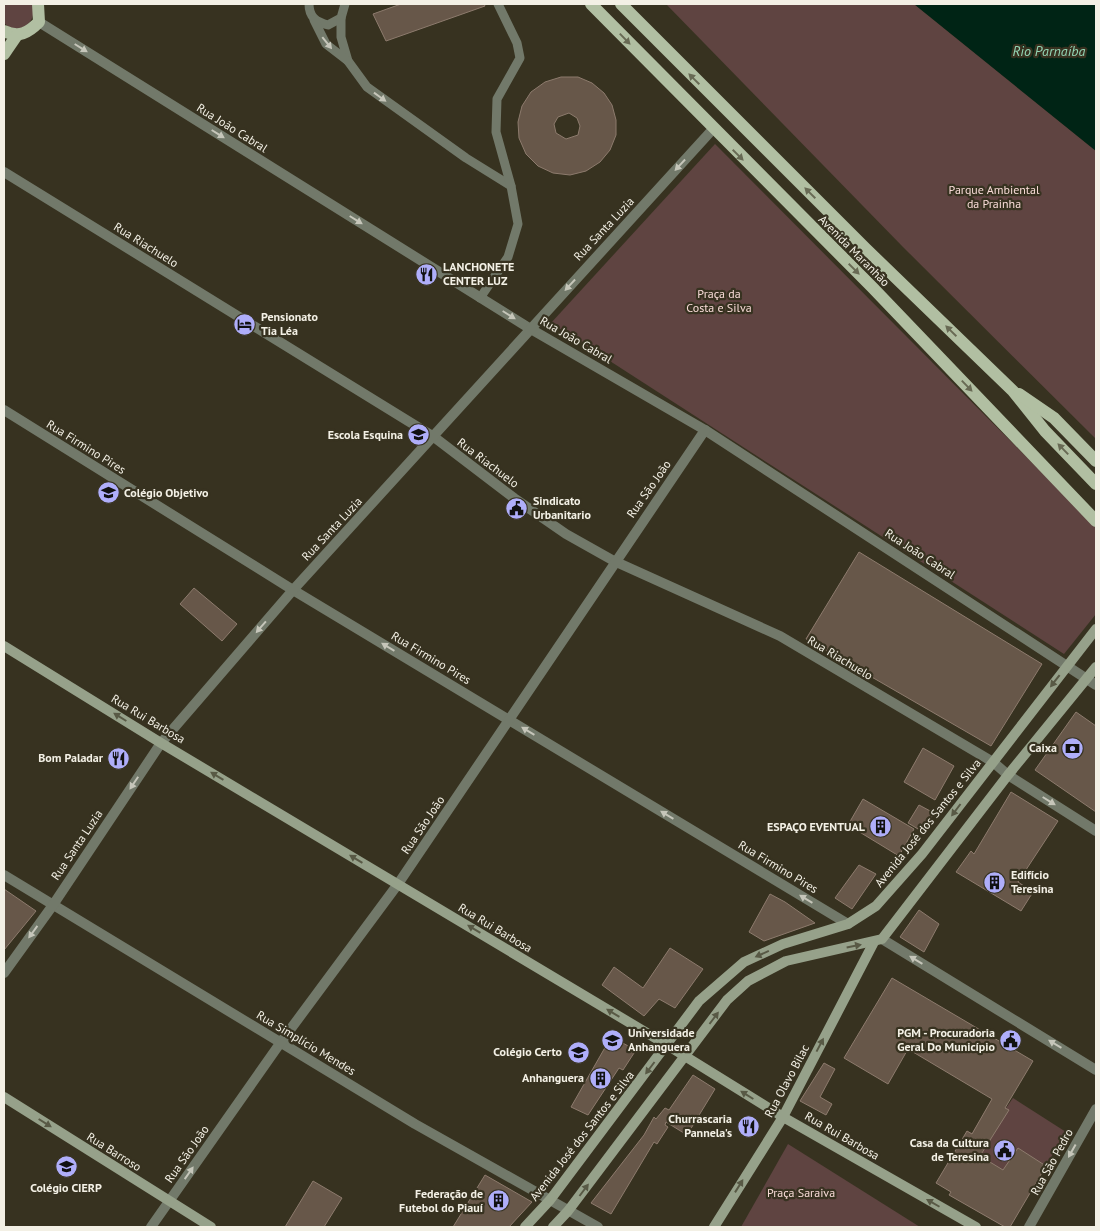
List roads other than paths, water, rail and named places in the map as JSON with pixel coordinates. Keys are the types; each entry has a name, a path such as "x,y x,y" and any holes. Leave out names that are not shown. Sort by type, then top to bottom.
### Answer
{"main road":[{"path":"4,54 17,35 31,30 39,22 38,4"},
{"name":"Avenida Maranhão","path":"591,4 713,129 872,287 1096,521"},
{"name":"Avenida Maranhão","path":"621,4 866,250 1013,391 1045,430 1096,484"},
{"path":"4,31 17,35"},
{"path":"1013,391 1054,418 1096,461"}],"street":[{"name":"Rua João Cabral","path":"39,22 480,298 705,430 1096,685"},
{"name":"Rua Santa Luzia","path":"4,973 53,905 161,743 293,590 434,437 529,328 713,129"},
{"name":"Rua Riachuelo","path":"4,172 434,437 538,516 614,561 780,636 993,762 1008,775 1096,831"},
{"name":"Rua Firmino Pires","path":"4,410 293,590 848,924"},
{"name":"Rua São João","path":"151,1227 281,1042 398,884 510,720 614,561 705,430"},
{"name":"Avenida José dos Santos e Silva","path":"525,1227 550,1200 699,1001 744,962 783,944 848,924 876,906 897,885 1096,629"},
{"name":"Rua Rui Barbosa","path":"4,646 161,743 667,1045 782,1117 976,1227"},
{"path":"553,1227 568,1211 727,1000 748,981 786,961 878,941 1008,775 1096,667"},
{"name":"Rua Simplício Mendes","path":"4,875 415,1124 598,1227"},
{"path":"878,941 1096,1070"},
{"name":"Rua Olavo Bilac","path":"714,1227 782,1117 878,941"},
{"name":"Rua Barroso","path":"4,1096 211,1227"},
{"name":"Rua São Pedro","path":"1030,1227 1096,1109"}],"lane":[{"path":"309,4 310,13 326,44 348,61 367,87 466,158 512,186"},
{"path":"345,4 341,18 342,37 348,61"},
{"path":"480,298 508,257 518,224 512,186 496,132 496,99 520,58 517,43 498,4"},
{"path":"314,19 328,25 341,18"}],"water":[{"name":"Rio Parnaíba","path":"914,4 1096,4 1096,151"}],"place":[{"name":"LANCHONETE CENTER LUZ","path":"427,274"},
{"name":"Pensionato Tia Léa","path":"245,324"},
{"name":"Escola Esquina","path":"419,435"},
{"name":"Colégio Objetivo","path":"108,493"},
{"name":"Sindicato Urbanitario","path":"517,508"},
{"name":"Caixa","path":"1073,748"},
{"name":"Bom Paladar","path":"119,758"},
{"name":"ESPAÇO EVENTUAL","path":"881,827"},
{"name":"Edifício Teresina","path":"995,882"},
{"name":"Universidade Anhanguera","path":"612,1040"},
{"name":"PGM - Procuradoria Geral Do Município","path":"1011,1040"},
{"name":"Colégio Certo","path":"578,1052"},
{"name":"Anhanguera","path":"600,1078"},
{"name":"Churrascaria Pannela's","path":"748,1126"},
{"name":"Casa da Cultura de Teresina","path":"1005,1150"},
{"name":"Colégio CIERP","path":"66,1167"},
{"name":"Federação de Futebol do Piauí","path":"499,1201"}],"park label":[{"name":"Parque Ambiental da Prainha","path":"994,197"},
{"name":"Praça da Costa e Silva","path":"719,301"},
{"name":"Praça Saraiva","path":"801,1193"}]}
